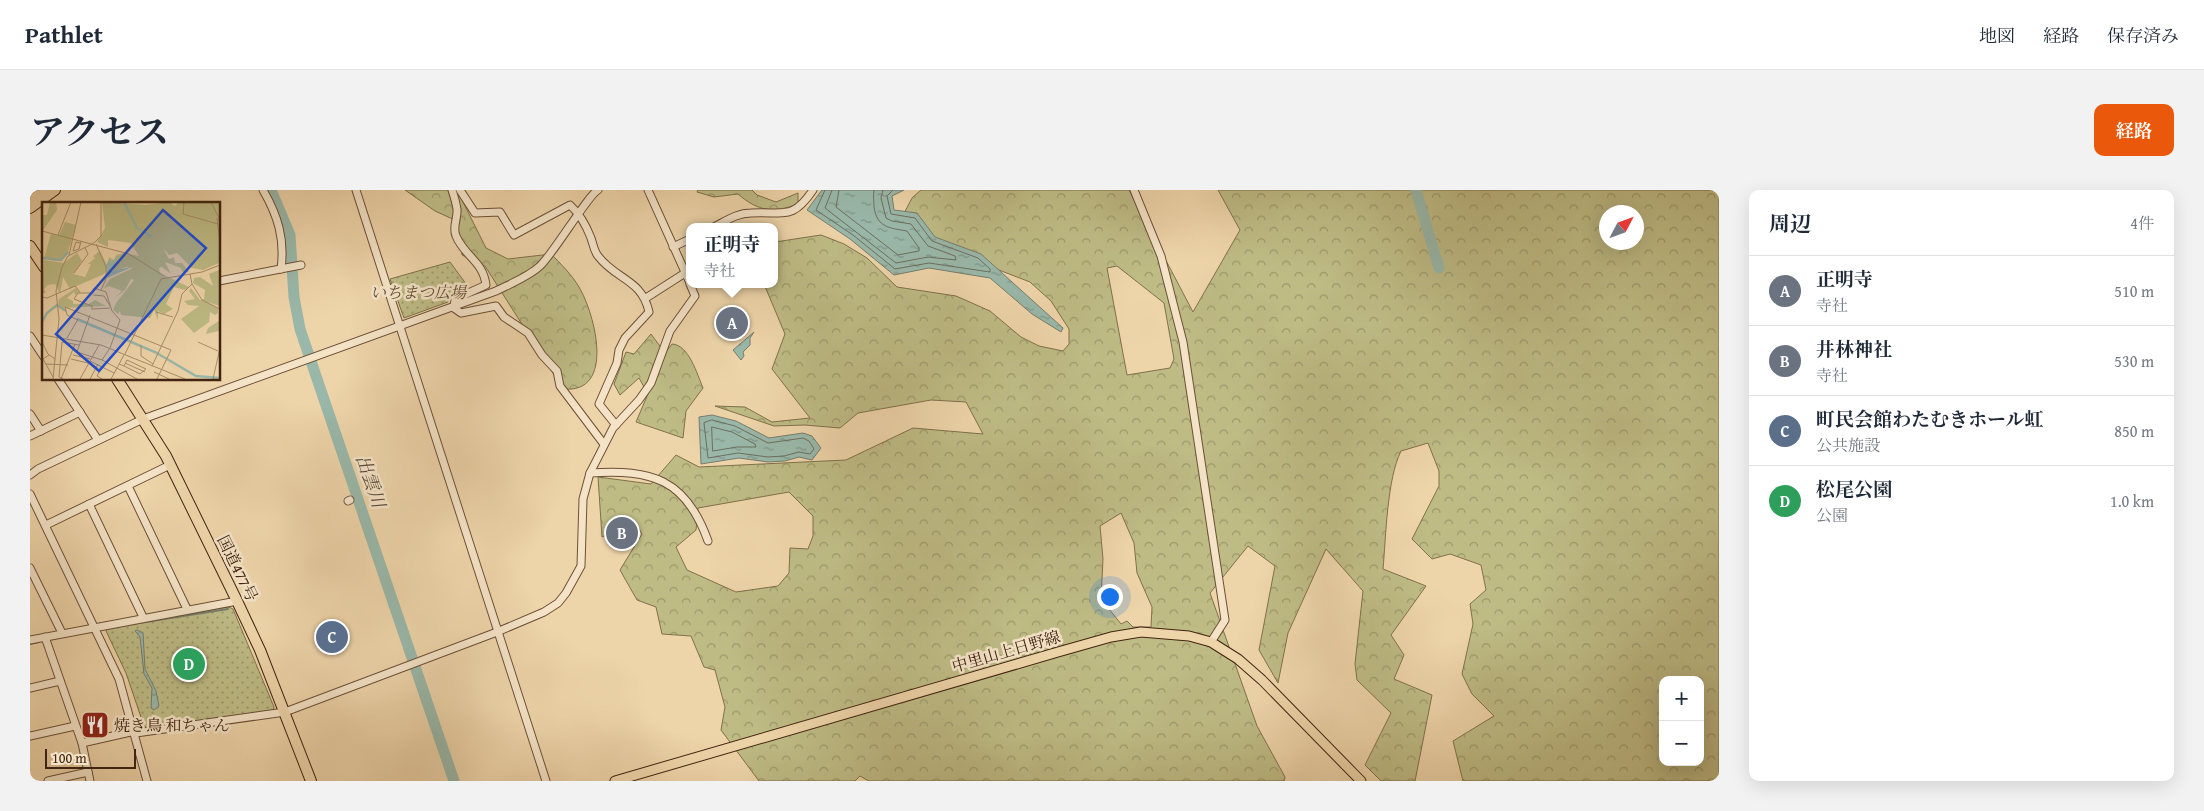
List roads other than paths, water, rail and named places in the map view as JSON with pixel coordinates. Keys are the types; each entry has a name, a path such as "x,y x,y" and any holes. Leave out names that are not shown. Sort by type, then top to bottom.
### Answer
{"highway":[{"path":"30,199 43,190"},
{"path":"30,208 55,190"},
{"path":"30,246 42,264"},
{"name":"国道477号","path":"118,380 170,464 237,601 285,712 311,781"}],"main road":[{"name":"中里山上日野線","path":"615,781 1111,637 1141,632 1189,636 1211,642 1238,659 1262,680 1361,781"}],"street":[{"path":"263,190 273,206 282,234 284,269"},
{"path":"356,190 546,781"},
{"path":"452,190 457,211 454,228 456,235 462,247 485,273 486,285 455,300 454,308"},
{"path":"460,190 475,212 500,212 514,235 570,205 580,214 596,254 606,265 632,283 646,298 648,312 625,338 619,350 618,363 599,404 616,425"},
{"path":"646,298 685,273 648,190"},
{"path":"721,223 733,216 751,212 790,213 804,204 813,190"},
{"path":"1134,190 1162,256 1183,342 1225,620 1211,642"},
{"path":"30,475 38,469 143,419 454,308 496,291 540,266 580,214 594,191"},
{"path":"673,247 686,241"},
{"path":"220,281 301,265"},
{"path":"82,743 135,732 285,712 497,632 550,609 558,603 572,585 581,566 583,499 590,473 603,444 616,425 651,383 670,331 695,296 692,288"},
{"path":"454,308 461,312 496,306 504,317 528,333 542,355 557,371 560,386 603,444"},
{"path":"30,336 42,354"},
{"path":"59,380 98,440"},
{"path":"30,436 80,412"},
{"path":"30,414 41,431"},
{"path":"46,525 170,464"},
{"path":"590,473 610,472 647,475 669,484 695,512 708,541"},
{"path":"128,486 187,609"},
{"path":"30,494 119,679 147,781"},
{"path":"89,504 143,617"},
{"path":"30,568 62,633"},
{"path":"30,640 94,626 237,601"},
{"path":"45,637 82,743 90,781"},
{"path":"30,688 60,681"},
{"path":"30,736 75,726"},
{"path":"48,781 88,772"}],"water":[{"path":"822,190 904,190 892,196 894,210 917,213 935,237 981,254 1063,328 1061,332 1032,314 990,278 929,268 894,275 850,239 807,210"},
{"path":"754,332 750,338 750,345 743,352 744,356 741,360 733,350"},
{"path":"712,415 736,421 769,438 803,433 812,436 821,448 812,460 799,457 785,461 768,462 739,458 701,464 699,417"},
{"path":"135,631 143,633 145,669 156,691 159,706 154,710 151,708 152,688 144,674 140,637"}],"waterway":[{"name":"出雲川","path":"271,190 290,235 294,297 300,329 454,781"},
{"path":"1416,190 1439,268"},
{"path":"132,624 228,609"},
{"path":"30,644 39,642"}],"place":[{"name":"正明寺","path":"732,323"},
{"name":"井林神社","path":"622,533"},
{"name":"町民会館わたむきホール虹","path":"332,637"},
{"name":"松尾公園","path":"189,664"},
{"name":"焼き鳥 和ちゃん","path":"95,725"}],"park label":[{"name":"いちまつ広場","path":"418,292"}]}
